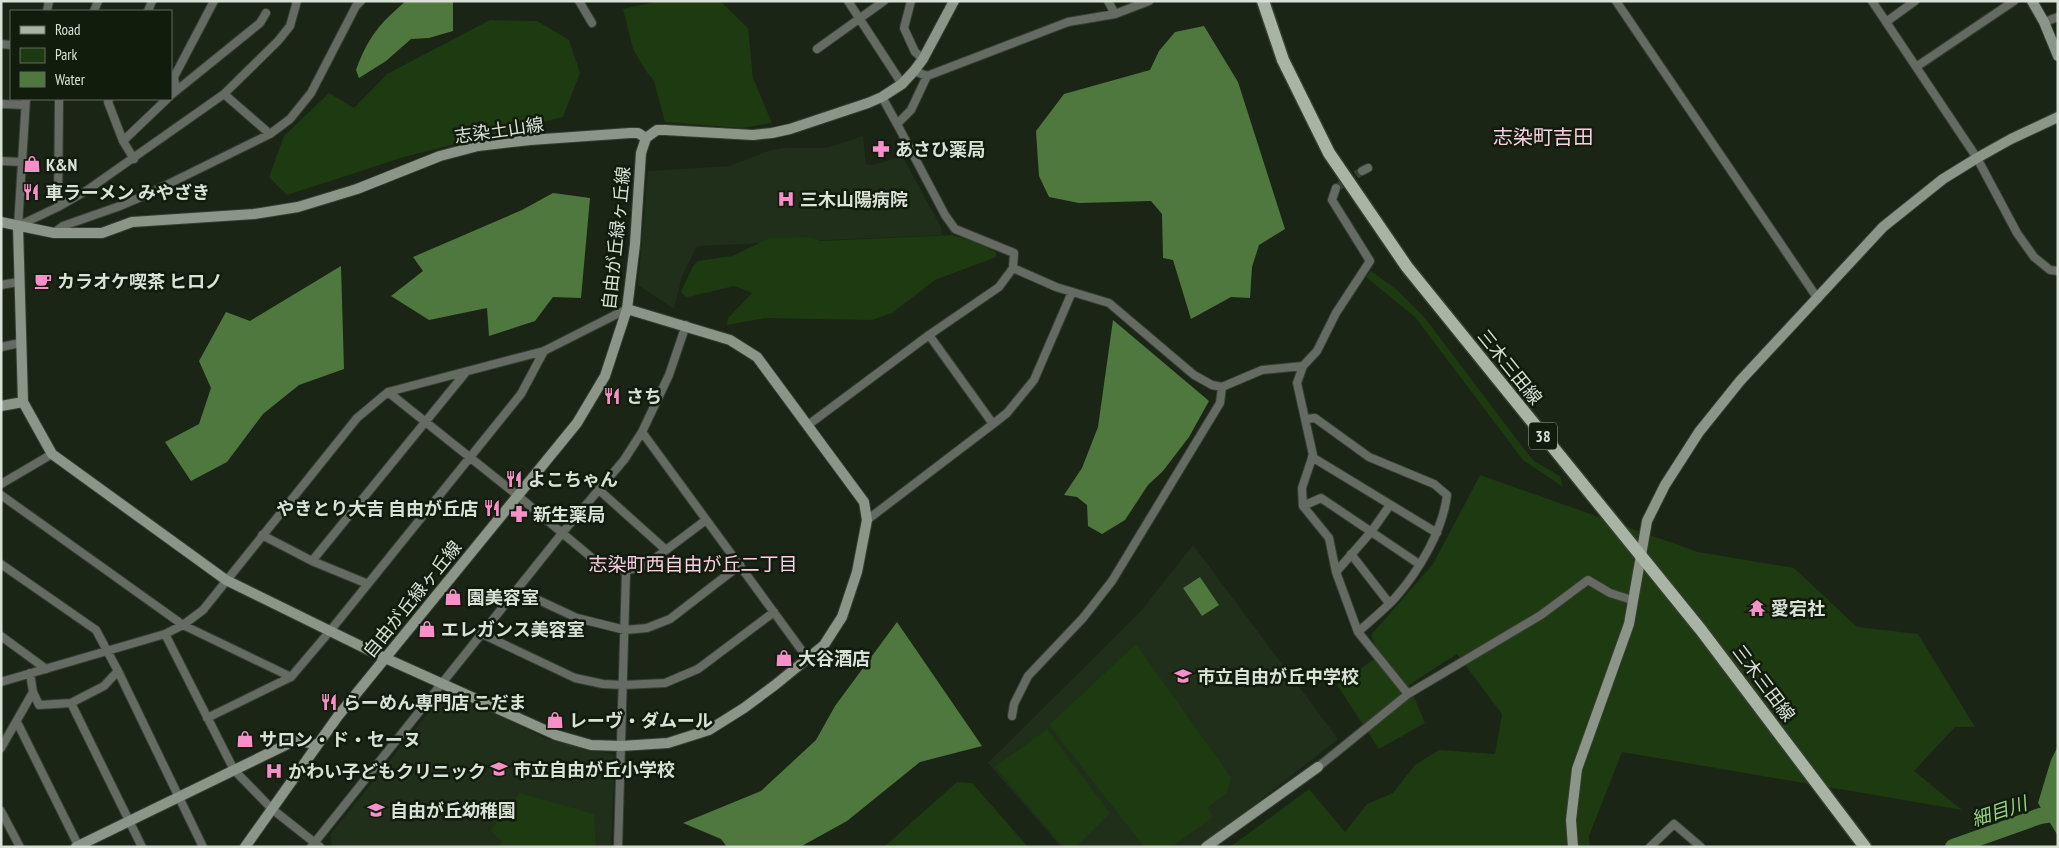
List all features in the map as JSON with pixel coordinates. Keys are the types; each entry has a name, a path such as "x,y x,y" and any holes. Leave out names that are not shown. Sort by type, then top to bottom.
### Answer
{"main road":[{"name":"三木三田線","path":"1263,1 1283,60 1329,153 1407,268 1707,638 1865,847"}],"street":[{"path":"174,92 174,77 214,1"},
{"path":"18,226 58,207 134,159 224,94 278,41 290,26 297,1"},
{"path":"54,233 62,226 148,194 270,134 290,118 311,93 356,6 361,1"},
{"path":"578,1 592,22"},
{"path":"848,1 902,84"},
{"path":"817,49 884,1"},
{"path":"911,1 904,28 914,52 923,59"},
{"path":"646,138 657,130 753,135 772,133 868,104 902,84 914,71 923,59 954,1"},
{"path":"1108,1 1114,14"},
{"path":"914,71 928,76 1068,22 1114,14 1149,1"},
{"path":"1616,1 1818,299"},
{"path":"1872,1 1977,158 2017,233 2034,257 2050,270 2058,271"},
{"path":"1886,22 1915,1"},
{"path":"1916,67 2014,1"},
{"path":"2032,1 2044,22 2058,56"},
{"path":"174,92 260,23 266,13"},
{"path":"2044,22 2058,17"},
{"path":"897,124 911,110 928,76"},
{"path":"224,94 270,134"},
{"path":"808,425 929,335 999,287 1013,268 1014,253 955,229 945,215 882,97"},
{"path":"58,100 58,207"},
{"path":"109,100 123,142 134,159"},
{"path":"123,142 166,100"},
{"path":"1,104 25,102 18,226 18,282 23,402 52,454 226,580 385,658 556,735 591,745 621,746 668,742 709,730 744,708 824,645 842,616 856,572 868,520 864,502 757,357 730,340 627,309 544,351 388,392 357,418 262,535 226,580 202,610 183,626 165,634 1,682"},
{"path":"1573,847 1571,820 1576,769 1629,624 1647,521 1665,486 1699,432 1740,381 1883,227 1943,179 2011,139 2058,117"},
{"name":"志染土山線","path":"1,222 54,233 102,233 132,222 254,214 298,207 357,190 440,156 478,146 630,132 646,138"},
{"name":"自由が丘緑ヶ丘線","path":"245,847 317,745 385,658 577,422 605,376 627,309 636,244 641,153 646,138"},
{"path":"1,161 22,162"},
{"path":"1336,188 1332,200 1370,261 1336,313 1317,351 1303,366 1297,383 1313,454 1302,488 1303,506 1329,538 1336,572 1358,632 1408,694"},
{"path":"1013,268 1072,292 1109,303 1194,374 1212,385 1222,387 1262,370 1303,366"},
{"path":"1,285 18,282"},
{"path":"868,520 1007,413 1034,380 1072,292"},
{"path":"165,634 234,770 272,809 315,845 563,532 624,460 642,432 670,375 686,326"},
{"path":"929,335 993,424"},
{"path":"1,347 20,344"},
{"path":"207,718 291,677 521,394 544,351"},
{"path":"312,561 466,372"},
{"path":"1012,716 1014,704 1028,676 1084,618 1112,581 1220,403 1222,387"},
{"path":"388,392 518,495 598,563 626,572 646,565 706,520"},
{"path":"1,406 23,402"},
{"path":"1306,419 1315,418 1369,457 1434,484 1447,495 1445,510 1437,533 1419,564 1390,603 1358,632"},
{"path":"642,432 808,659"},
{"path":"1,484 52,454"},
{"path":"1312,457 1437,533"},
{"path":"599,490 666,550"},
{"path":"1,495 183,626 291,677"},
{"path":"1303,506 1321,498 1419,564"},
{"path":"1336,572 1371,532 1390,505"},
{"path":"262,535 312,561 368,584"},
{"path":"1351,554 1390,603"},
{"path":"1,564 96,630 118,671 202,847"},
{"path":"517,590 577,618 625,630 647,628 670,619 740,566"},
{"path":"618,847 626,572"},
{"path":"1206,847 1318,767 1408,694 1542,614 1588,580 1610,593 1632,600"},
{"path":"482,634 575,678 603,684 665,683 698,669 774,612"},
{"path":"1,636 46,669"},
{"path":"30,673 33,692 39,704 71,703 104,686 118,671"},
{"path":"1,748 33,692"},
{"path":"71,703 142,847"},
{"path":"17,722 78,846 128,820 296,740 317,745"},
{"path":"1,811 20,847"},
{"path":"1650,847 1674,824 1701,847"}],"shaded area":[{"name":"三木山陽病院","path":"863,136 866,164 873,165 902,156 941,227 942,235 697,246 682,276 674,309 638,285 648,171 730,166 771,150 827,148"},
{"name":"市立自由が丘中学校","path":"1193,545 1338,739 1201,847 1061,847 988,763 1140,612"},
{"name":"市立自由が丘小学校","path":"450,690 546,739 615,755 611,847 332,846 330,835 442,696"}],"green space":[{"path":"658,1 720,1 748,28 753,78 772,123 741,128 665,122 654,81 633,49 623,9"},
{"path":"490,20 537,21 569,40 580,73 563,117 404,157 287,195 269,177 284,136 329,93 354,108 387,74"},
{"path":"952,235 975,242 996,252 996,257 935,280 892,313 872,320 765,318 727,325 728,318 752,293 734,286 686,297 681,292 693,266 698,261 732,256 770,238 811,237 820,241"},
{"path":"1371,271 1397,290 1425,318 1534,461 1560,476 1563,487 1523,460 1415,317 1366,277"},
{"path":"1480,475 1698,552 1794,568 1857,627 1918,634 1975,727 1955,727 1914,771 1962,810 1622,752 1589,836 1590,847 1230,847 1309,789 1345,832 1367,804 1393,793 1415,765 1439,750 1495,754 1502,714 1457,654 1409,685 1425,723 1379,749 1337,685 1380,655 1371,635 1433,564"},
{"path":"1136,644 1231,777 1227,793 1207,808 1213,817 1172,847 1144,847 1049,725"},
{"path":"1047,729 1110,813 1076,847 1063,847 995,767"},
{"path":"957,782 972,783 1028,847 884,847"},
{"path":"520,793 594,814 596,847 498,847 502,841 490,831"}],"water":[{"path":"406,1 453,1 453,31 429,38 411,39 386,61 359,78 356,70 370,39 389,16"},
{"path":"1204,26 1238,82 1285,229 1259,245 1252,267 1250,298 1231,297 1191,319 1173,260 1163,258 1162,214 1151,201 1079,203 1049,197 1039,176 1036,131 1064,94 1150,70 1159,51 1175,32"},
{"path":"553,193 590,198 581,298 553,297 535,321 489,336 487,308 429,320 391,296 423,271 413,257 522,210"},
{"path":"341,266 344,369 299,385 263,414 227,462 191,481 165,442 199,424 211,388 199,361 226,312 250,321"},
{"path":"1113,320 1209,401 1189,437 1163,471 1148,485 1125,520 1102,534 1088,526 1087,505 1077,497 1064,495 1082,468 1098,427"},
{"path":"1200,577 1219,605 1202,616 1183,588"},
{"path":"897,622 982,746 920,762 847,821 800,847 727,847 721,839 683,823 761,791 816,740 835,706"},
{"path":"2058,746 2058,836 2038,803 2051,760"}],"waterway":[{"name":"細目川","path":"1953,847 2040,816 2058,813"}],"tunnel":[{"path":"1336,188 1362,171"}],"place":[{"name":"あさひ薬局","path":"881,149"},
{"name":"K&N","path":"32,164"},
{"name":"車ラーメン みやざき","path":"31,192"},
{"name":"三木山陽病院","path":"786,199"},
{"name":"カラオケ喫茶 ヒロノ","path":"43,281"},
{"name":"さち","path":"612,396"},
{"name":"よこちゃん","path":"514,479"},
{"name":"やきとり大吉 自由が丘店","path":"492,508"},
{"name":"新生薬局","path":"519,514"},
{"name":"園美容室","path":"453,597"},
{"name":"愛宕社","path":"1757,608"},
{"name":"エレガンス美容室","path":"427,629"},
{"name":"大谷酒店","path":"784,658"},
{"name":"市立自由が丘中学校","path":"1183,676"},
{"name":"らーめん専門店 こだま","path":"329,702"},
{"name":"レーヴ・ダムール","path":"555,720"},
{"name":"サロン・ド・セーヌ","path":"245,739"},
{"name":"市立自由が丘小学校","path":"499,769"},
{"name":"かわい子どもクリニック","path":"274,771"},
{"name":"自由が丘幼稚園","path":"376,810"}],"district":[{"name":"志染町吉田","path":"1543,137"},
{"name":"志染町西自由が丘二丁目","path":"693,564"}]}
